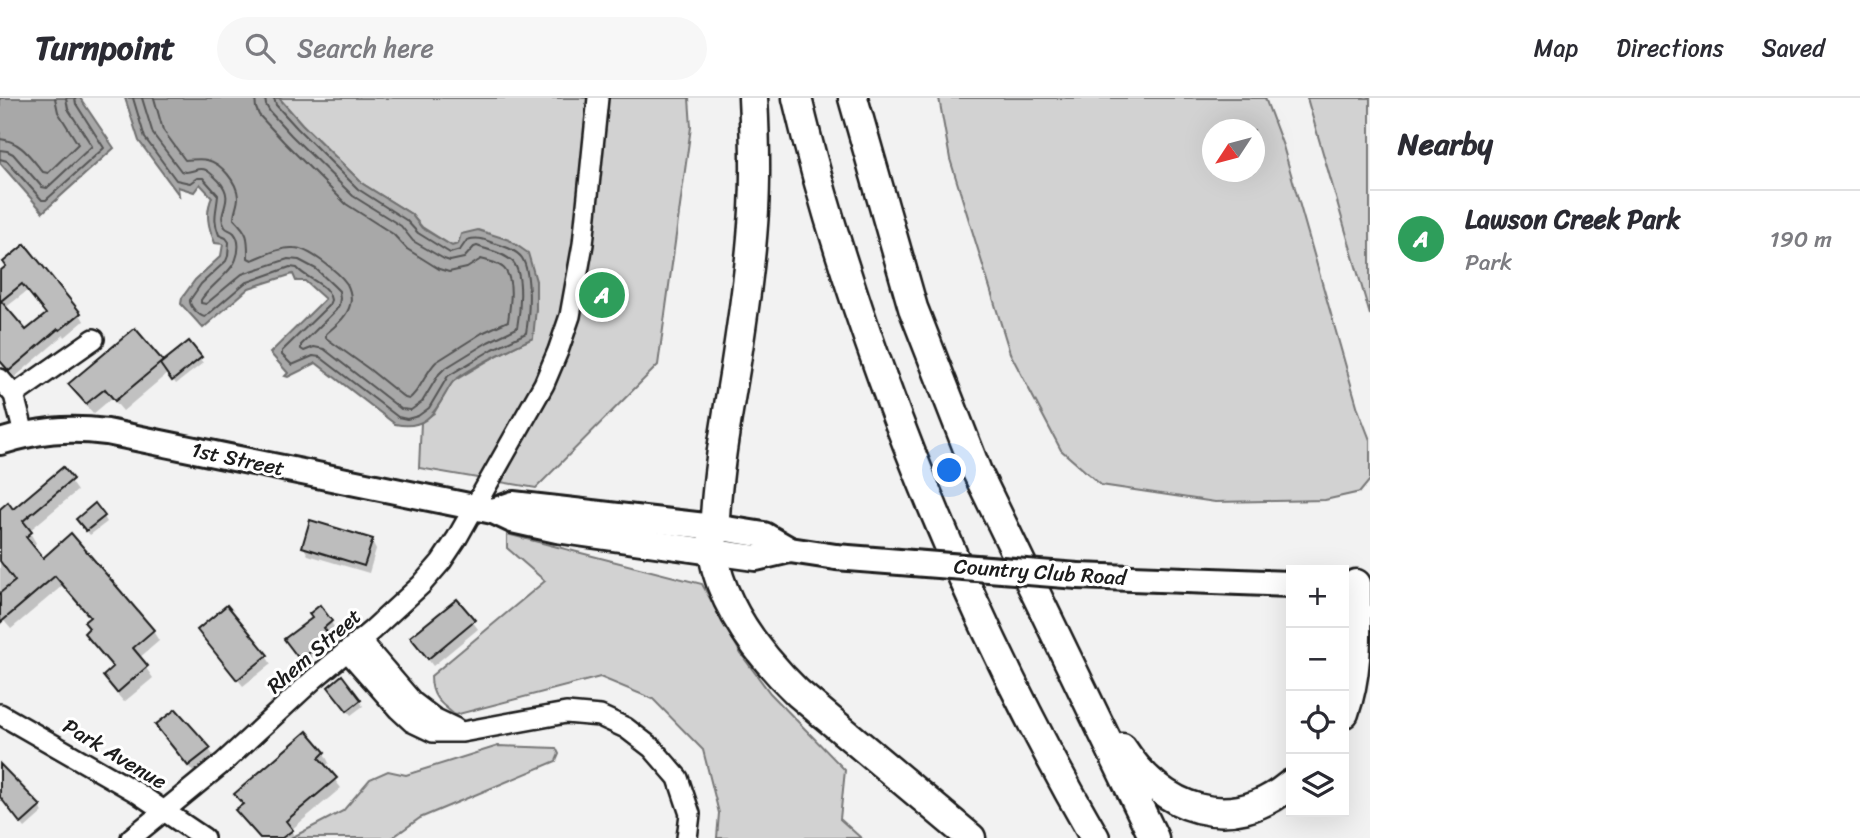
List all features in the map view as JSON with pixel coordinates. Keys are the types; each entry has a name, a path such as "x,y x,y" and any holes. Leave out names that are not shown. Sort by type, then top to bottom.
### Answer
{"highway":[{"path":"753,98 755,172 752,242 720,465 714,540 721,582 738,620 779,674 798,693 971,838"},
{"path":"797,98 859,312 939,524 991,640 1042,742 1095,838"},
{"path":"853,98 913,308 977,472 1154,838"},
{"path":"977,472 1025,561 1085,685 1128,758 1144,777 1163,793 1204,811 1226,812 1247,808 1286,787"},
{"path":"1349,698 1354,672 1357,584"}],"main road":[{"name":"1st Street","path":"0,442 24,434 62,429 107,432 484,509"},
{"name":"Country Club Road","path":"484,509 513,504 714,540 764,535 790,550 836,557 1077,576 1286,584"}],"street":[{"name":"Rhem Street","path":"131,838 224,762 421,585 484,509 544,384 570,316 583,244 598,98"},
{"path":"14,395 94,339"},
{"path":"0,379 14,395 24,434"},
{"path":"353,646 413,702 434,718 462,732 566,713 600,716 626,728 652,748 678,778 690,814 687,838"},
{"name":"Park Avenue","path":"0,714 79,758 204,838"}],"shaded area":[{"path":"279,98 689,98 691,127 658,365 536,488 419,468 421,422 434,413 452,382 532,338 536,281 458,244 452,246 422,227 411,214 363,184"},
{"path":"939,98 1265,98 1283,146 1358,409 1370,440 1370,480 1360,492 1325,500 1215,502 1101,485 1061,450 1010,353 950,159"},
{"path":"1307,98 1370,98 1370,315"},
{"path":"507,534 702,584 741,654 770,693 845,770 840,819 861,838 717,838 719,813 703,750 653,699 600,677 455,715 445,707 437,699 431,676 545,581 507,548"},
{"path":"498,746 556,748 559,754 556,761 420,818 392,838 291,838 343,811 370,779 388,771 406,775"}],"water":[{"path":"0,98 80,98 114,148 43,212 0,163"},
{"path":"125,98 279,98 363,184 411,214 422,228 452,246 458,244 461,234 478,230 509,240 528,253 536,281 533,338 455,380 432,414 420,423 405,425 395,424 316,363 285,376 288,373 270,353 325,299 305,281 296,281 293,274 249,288 203,328 181,304 182,298 195,280 221,256 223,244 215,243 208,220 212,197 200,184 194,192 178,187 179,195 139,141"}],"building":[{"path":"25,244 81,313 9,371 0,361 0,271 6,266 3,262","holes":["22,284 46,314 26,330 1,301"]},
{"path":"135,328 163,361 115,401 105,389 86,404 68,384"},
{"path":"189,341 202,357 172,381 160,364"},
{"path":"63,467 73,479 23,521 32,532 26,537 43,558 71,533 154,630 133,648 148,666 117,693 103,676 113,667 84,633 89,628 84,622 90,617 55,576 0,623 0,593 15,581 0,561 0,509 8,502 13,509"},
{"path":"95,503 105,516 86,531 76,519"},
{"path":"310,520 373,539 364,566 302,547"},
{"path":"457,599 475,620 428,659 410,637"},
{"path":"227,605 268,655 237,680 197,630"},
{"path":"320,605 332,621 324,628 330,636 300,660 284,639 312,618 309,614"},
{"path":"342,675 361,700 347,711 328,687"},
{"path":"176,709 211,748 188,766 155,725"},
{"path":"307,731 325,752 319,758 337,778 286,821 293,830 282,838 260,838 235,810 243,804 234,794"},
{"path":"0,764 41,806 21,824 0,797"}],"place":[{"name":"Lawson Creek Park","path":"602,295"}]}
